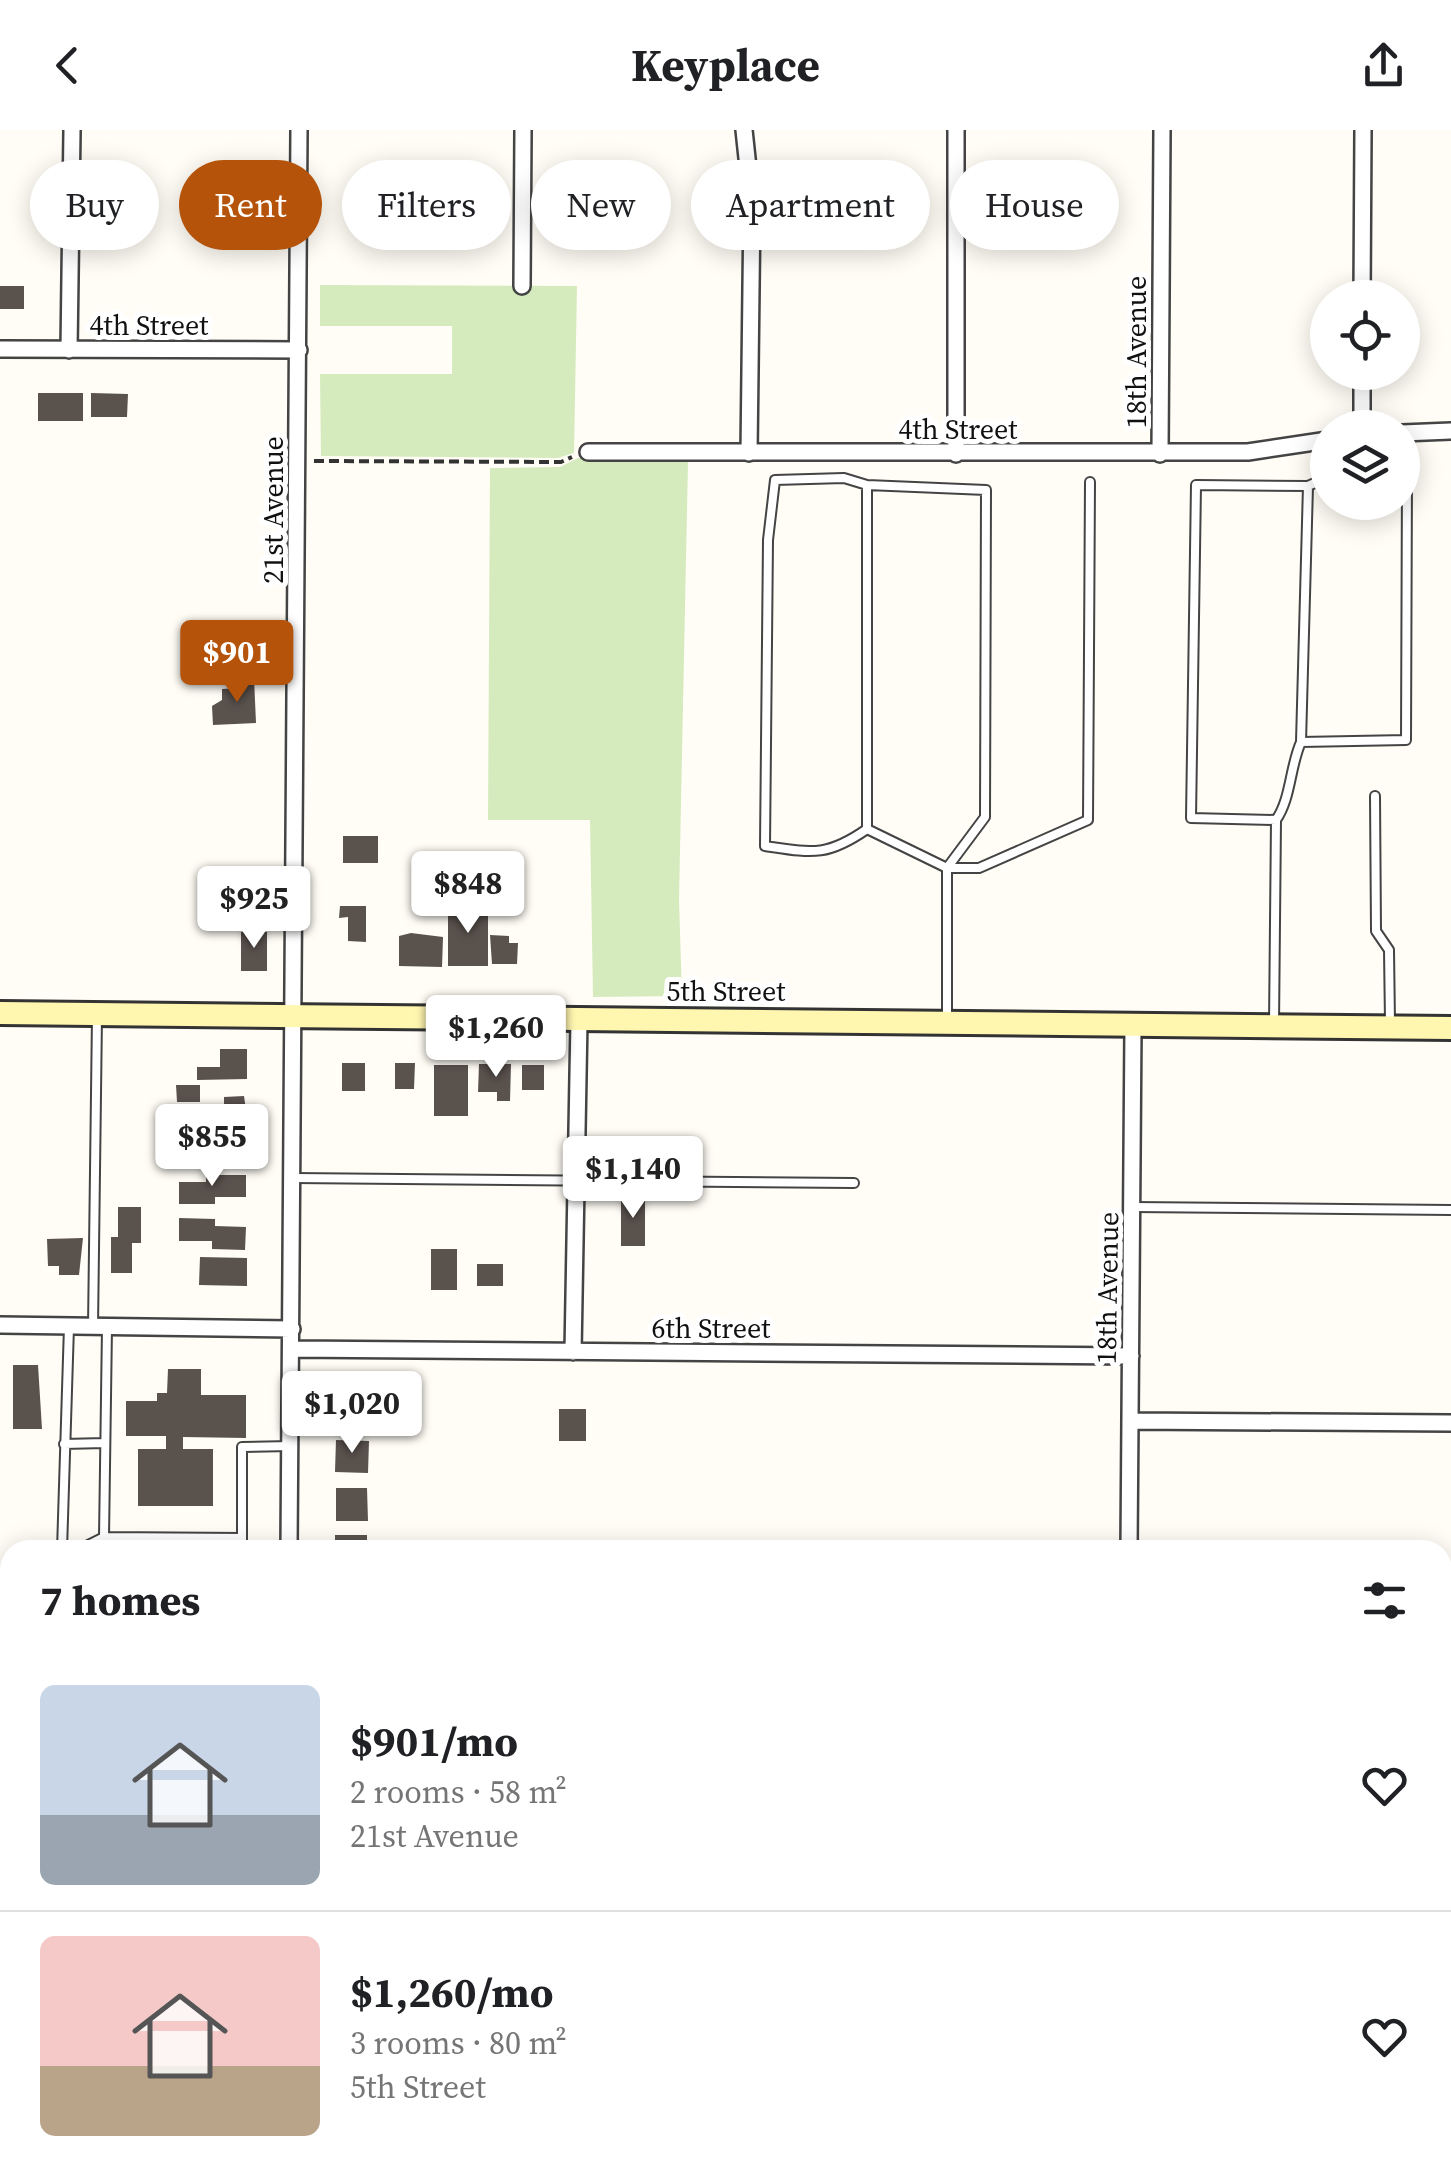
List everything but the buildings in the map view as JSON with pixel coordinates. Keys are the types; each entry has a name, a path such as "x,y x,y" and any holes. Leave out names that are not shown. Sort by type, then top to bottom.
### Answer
{"main road":[{"name":"5th Street","path":"0,1013 1451,1028"}],"street":[{"path":"69,350 72,130"},
{"name":"21st Avenue","path":"289,1540 299,130"},
{"path":"522,130 522,286"},
{"path":"744,130 752,205 748,453"},
{"path":"956,130 956,454"},
{"name":"18th Avenue","path":"1160,454 1162,130"},
{"path":"1362,280 1364,130"},
{"name":"4th Street","path":"0,349 298,350"},
{"path":"1420,432 1451,431"},
{"name":"4th Street","path":"588,452 1160,454 1248,452 1310,443"},
{"path":"573,1352 578,1020"},
{"name":"18th Avenue","path":"1129,1540 1133,1026"},
{"path":"0,1326 292,1330"},
{"name":"6th Street","path":"292,1349 1131,1356"},
{"path":"1131,1421 1451,1423"}],"lane":[{"path":"868,829 837,851 809,853 764,846 768,540 775,480 844,478 867,485 986,490 985,817 947,868 947,1023"},
{"path":"868,829 947,868 979,868 1088,820 1090,482"},
{"path":"867,485 868,829"},
{"path":"1274,1027 1276,820 1285,807 1290,765 1301,742 1308,486 1196,485 1191,818 1276,820"},
{"path":"1301,742 1406,740 1407,520"},
{"path":"1374,796 1376,931 1389,950 1390,1027"},
{"path":"97,1014 104,1537"},
{"path":"293,1178 854,1183"},
{"path":"1132,1207 1451,1210"},
{"path":"62,1540 69,1326"},
{"path":"64,1444 105,1443"},
{"path":"98,1540 242,1538 242,1447 290,1446"}],"path":[{"path":"314,460 561,462 588,452"}],"green space":[{"path":"320,285 577,286 574,453 558,458 321,456 320,374 452,374 452,326 320,326"},
{"path":"578,458 688,462 679,900 682,996 593,997 590,820 488,820 490,468 560,467"}]}
